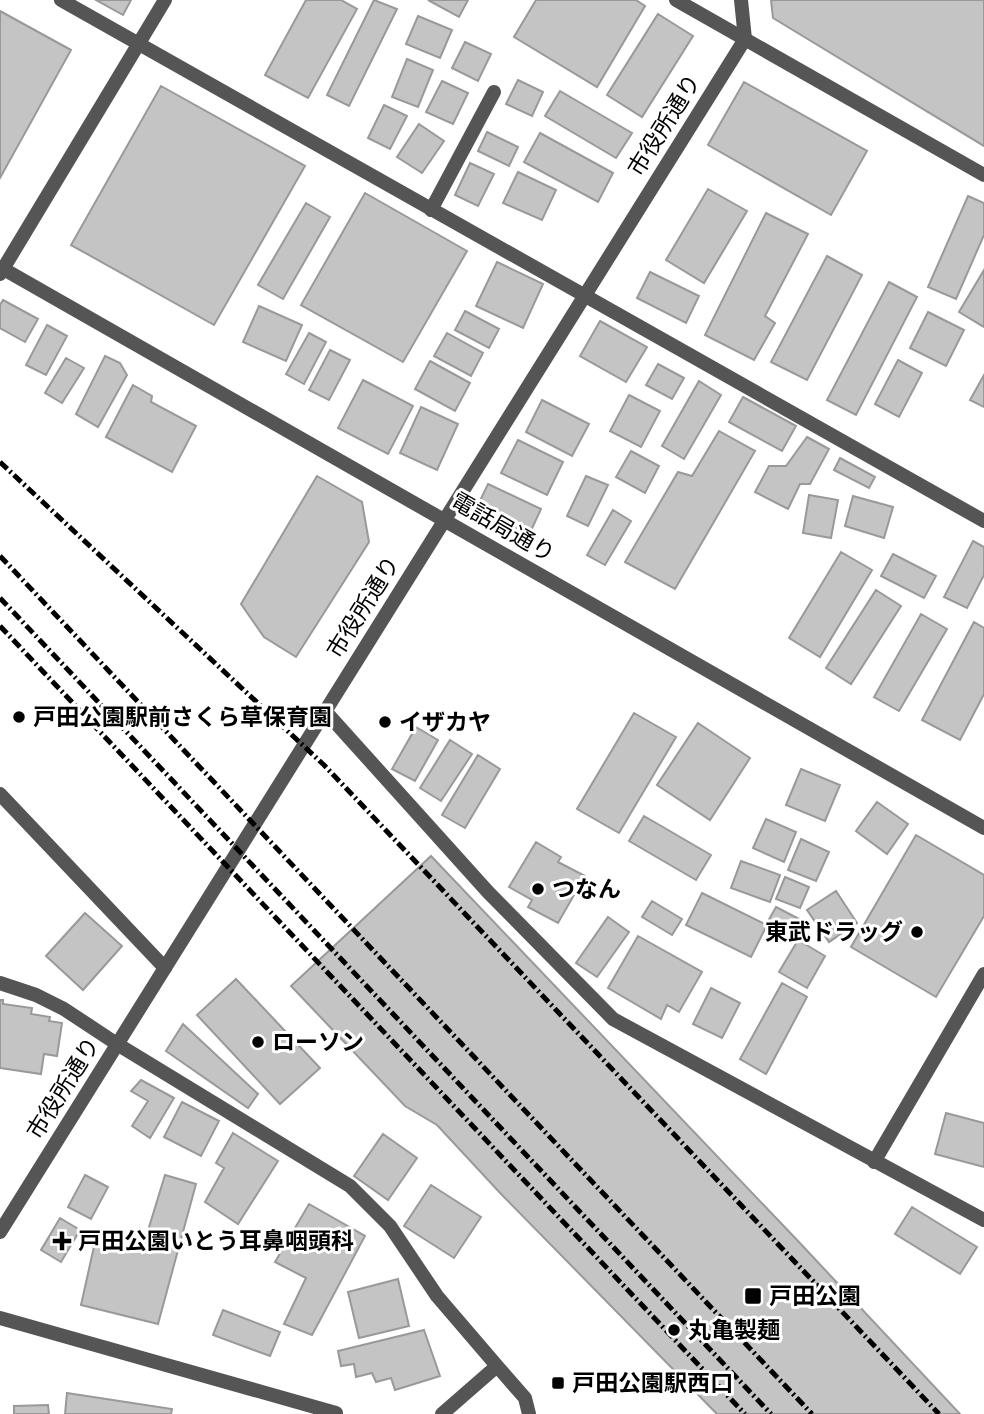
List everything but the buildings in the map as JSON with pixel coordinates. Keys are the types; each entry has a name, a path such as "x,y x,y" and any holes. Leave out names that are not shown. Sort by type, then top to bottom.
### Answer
{"street":[{"path":"61,0 984,521"},
{"path":"1,270 165,0"},
{"path":"676,0 984,175"},
{"path":"741,0 745,39"},
{"name":"市役所通り","path":"0,1232 745,39"},
{"path":"430,210 494,92"},
{"name":"電話局通り","path":"1,270 984,828"},
{"path":"325,711 488,892 613,1019 984,1220"},
{"path":"0,794 164,968"},
{"path":"874,1162 984,974"},
{"path":"0,983 36,995 64,1009 349,1186 390,1226 437,1296 526,1398 529,1414"},
{"path":"0,1318 339,1414"},
{"path":"442,1414 497,1366"}],"railway":[{"path":"0,462 324,765 939,1414"},
{"path":"0,556 812,1414"},
{"path":"0,598 771,1414"},
{"path":"0,626 745,1414"}],"place":[{"name":"戸田公園駅前さくら草保育園","path":"19,717"},
{"name":"イザカヤ","path":"385,722"},
{"name":"つなん","path":"538,889"},
{"name":"東武ドラッグ","path":"917,932"},
{"name":"ローソン","path":"258,1042"},
{"name":"戸田公園いとう耳鼻咽頭科","path":"62,1241"},
{"name":"戸田公園","path":"753,1296"},
{"name":"丸亀製麺","path":"674,1330"},
{"name":"戸田公園駅西口","path":"558,1383"}]}
